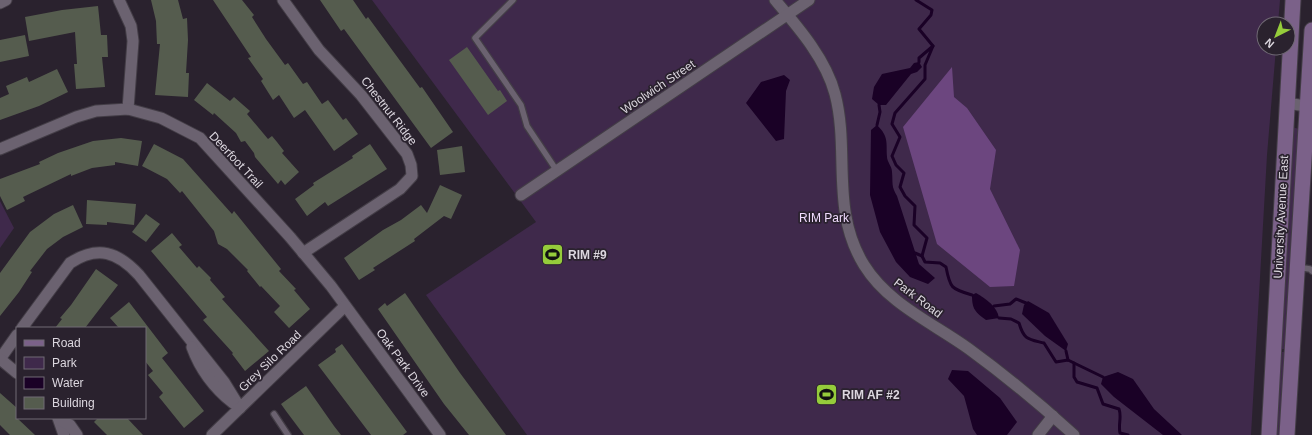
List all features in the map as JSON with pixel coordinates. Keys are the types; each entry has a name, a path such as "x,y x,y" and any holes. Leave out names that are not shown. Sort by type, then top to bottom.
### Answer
{"main road":[{"name":"University Avenue East","path":"1269,435 1293,0"},
{"name":"University Avenue East","path":"1287,435 1297,267 1310,107 1312,30"}],"street":[{"path":"0,3 6,0"},
{"path":"119,0 131,26 133,40 128,109"},
{"name":"Chestnut Ridge","path":"283,0 320,50 361,95 407,154 411,165 412,176 400,189 303,253"},
{"name":"Park Road","path":"775,0 822,64 835,94 840,136 842,199 853,240 864,264 886,292 904,306 968,348 1012,381 1074,435"},
{"name":"Woolwich Street","path":"521,194 809,0"},
{"path":"1287,103 1310,107"},
{"name":"Deerfoot Trail","path":"0,149 76,117 96,111 128,109 161,118 200,138 303,253 345,306"},
{"path":"23,327 70,263 81,256 94,252 112,254 127,262 190,341 198,363 217,388 240,408"},
{"name":"Grey Silo Road","path":"212,435 345,306"},
{"name":"Oak Park Drive","path":"345,306 440,435"},
{"path":"16,336 0,359 16,372"},
{"path":"1038,435 1053,416"},
{"path":"59,419 64,435"},
{"path":"59,419 70,426 77,435"}],"lane":[{"path":"513,0 476,38 521,106 527,126 556,171"},
{"path":"1297,267 1310,269 1312,271"},
{"path":"274,414 288,435"}],"green space":[{"name":"RIM Park","path":"372,0 1280,0 1279,16 1256,16 1256,56 1275,56 1267,155 1251,435 527,435 426,295 536,222"},
{"path":"1292,127 1299,129 1288,349 1281,349"},
{"path":"0,201 14,228 0,248"},
{"path":"1281,352 1287,352 1282,435 1276,435"}],"shaded area":[{"path":"952,67 954,97 967,108 996,150 990,189 1020,250 1014,286 990,287 937,244 903,127"}],"water":[{"path":"919,62 922,67 917,72 911,74 886,105 879,105 872,99 874,87 882,74 910,68 914,63"},
{"path":"784,75 790,80 786,91 784,139 776,141 746,103 761,82"},
{"path":"877,125 885,136 887,143 887,159 892,170 893,187 919,264 935,278 928,284 910,277 896,262 880,232 870,195 871,130"},
{"path":"976,293 993,306 999,318 986,320 977,312 972,300 972,295"},
{"path":"1028,301 1049,313 1068,344 1066,351 1045,336 1022,314 1024,305"},
{"path":"952,370 968,371 1000,398 1017,422 1007,435 977,435 973,429 964,396 948,379"},
{"path":"1118,372 1133,379 1154,409 1182,435 1163,435 1114,397 1101,384 1103,377"}],"building":[{"path":"151,0 178,0 183,19 187,18 188,40 186,73 189,73 188,97 155,95 160,44 157,44 156,21"},
{"path":"213,0 242,0 254,15 252,17 285,65 288,63 303,84 307,82 322,104 328,100 343,120 346,118 358,134 334,151 305,110 294,118 279,95 273,100 261,81 263,79 248,58 251,57"},
{"path":"320,0 353,0 366,19 368,17 420,88 422,87 453,132 431,148 344,29 341,31"},
{"path":"98,6 101,35 107,35 108,57 102,57 105,87 76,89 74,64 77,64 75,32 29,41 25,17 62,10"},
{"path":"25,35 29,56 0,62 0,40"},
{"path":"467,47 498,91 500,90 507,101 488,115 449,60"},
{"path":"57,69 68,92 39,106 0,120 0,98 9,94 6,86 27,77 29,82"},
{"path":"207,83 230,101 234,97 250,111 247,114 268,139 272,136 284,151 282,153 299,172 285,185 281,180 278,184 255,157 254,153 245,141 241,142 236,133 214,113 213,115 194,100"},
{"path":"121,138 142,141 138,166 115,162 115,165 92,168 71,176 71,174 23,197 25,201 7,210 0,196 0,179 40,164 39,162 58,153 93,141"},
{"path":"154,144 183,159 232,214 234,211 281,269 279,271 296,289 294,290 310,309 289,328 274,312 280,306 261,286 260,287 247,271 248,270 227,249 218,244 214,231 182,191 180,193 167,179 142,166"},
{"path":"370,144 387,169 328,206 325,202 307,216 295,199 314,185 313,183 353,158 352,156"},
{"path":"462,146 465,172 440,175 437,150"},
{"path":"440,185 462,195 451,219 444,216 414,239 415,241 373,268 375,270 359,280 344,258 421,205 427,213"},
{"path":"87,200 136,204 134,225 107,222 107,225 86,224"},
{"path":"73,205 83,227 63,237 47,249 30,271 32,272 19,292 0,316 0,273 30,232 54,214"},
{"path":"146,214 160,224 146,242 132,232"},
{"path":"172,233 182,245 179,247 197,268 199,266 211,278 210,280 225,297 222,299 269,351 245,371 232,354 233,353 203,320 207,317 151,251"},
{"path":"96,269 118,285 86,327 56,327 62,319 60,318"},
{"path":"405,293 460,373 506,435 469,435 444,404 378,309 385,303 387,306"},
{"path":"129,302 168,353 162,358 204,411 184,428 159,397 163,393 148,375 153,371 146,362 146,327 118,327 110,318"},
{"path":"342,344 407,432 403,435 371,435 318,365 336,352 335,349"},
{"path":"306,386 341,435 304,435 281,404"},
{"path":"0,393 16,407 16,419 18,419 35,435 10,435 0,425"},
{"path":"97,419 128,419 143,435 107,435 94,422"}],"waterway":[{"path":"916,0 932,10 931,15 919,29 933,46 925,65 925,79 895,113 892,124 900,137 892,156 896,165 904,173 900,187 905,196 915,206 914,225 927,238 922,256 925,262 940,263 946,267 950,284 956,289 972,295"},
{"path":"919,62 919,58 933,46"},
{"path":"877,125 880,112 879,105"},
{"path":"915,253 922,256"},
{"path":"994,306 1010,304 1016,299 1026,303"},
{"path":"999,318 1011,319 1019,323 1025,336 1044,343 1056,362 1068,360 1074,363 1074,377 1077,382 1097,388 1103,404 1119,409 1120,433 1128,435"},
{"path":"1066,351 1068,360"},
{"path":"1074,363 1103,377"}],"place":[{"name":"RIM #9","path":"553,255"},
{"name":"RIM AF #2","path":"827,395"}]}
